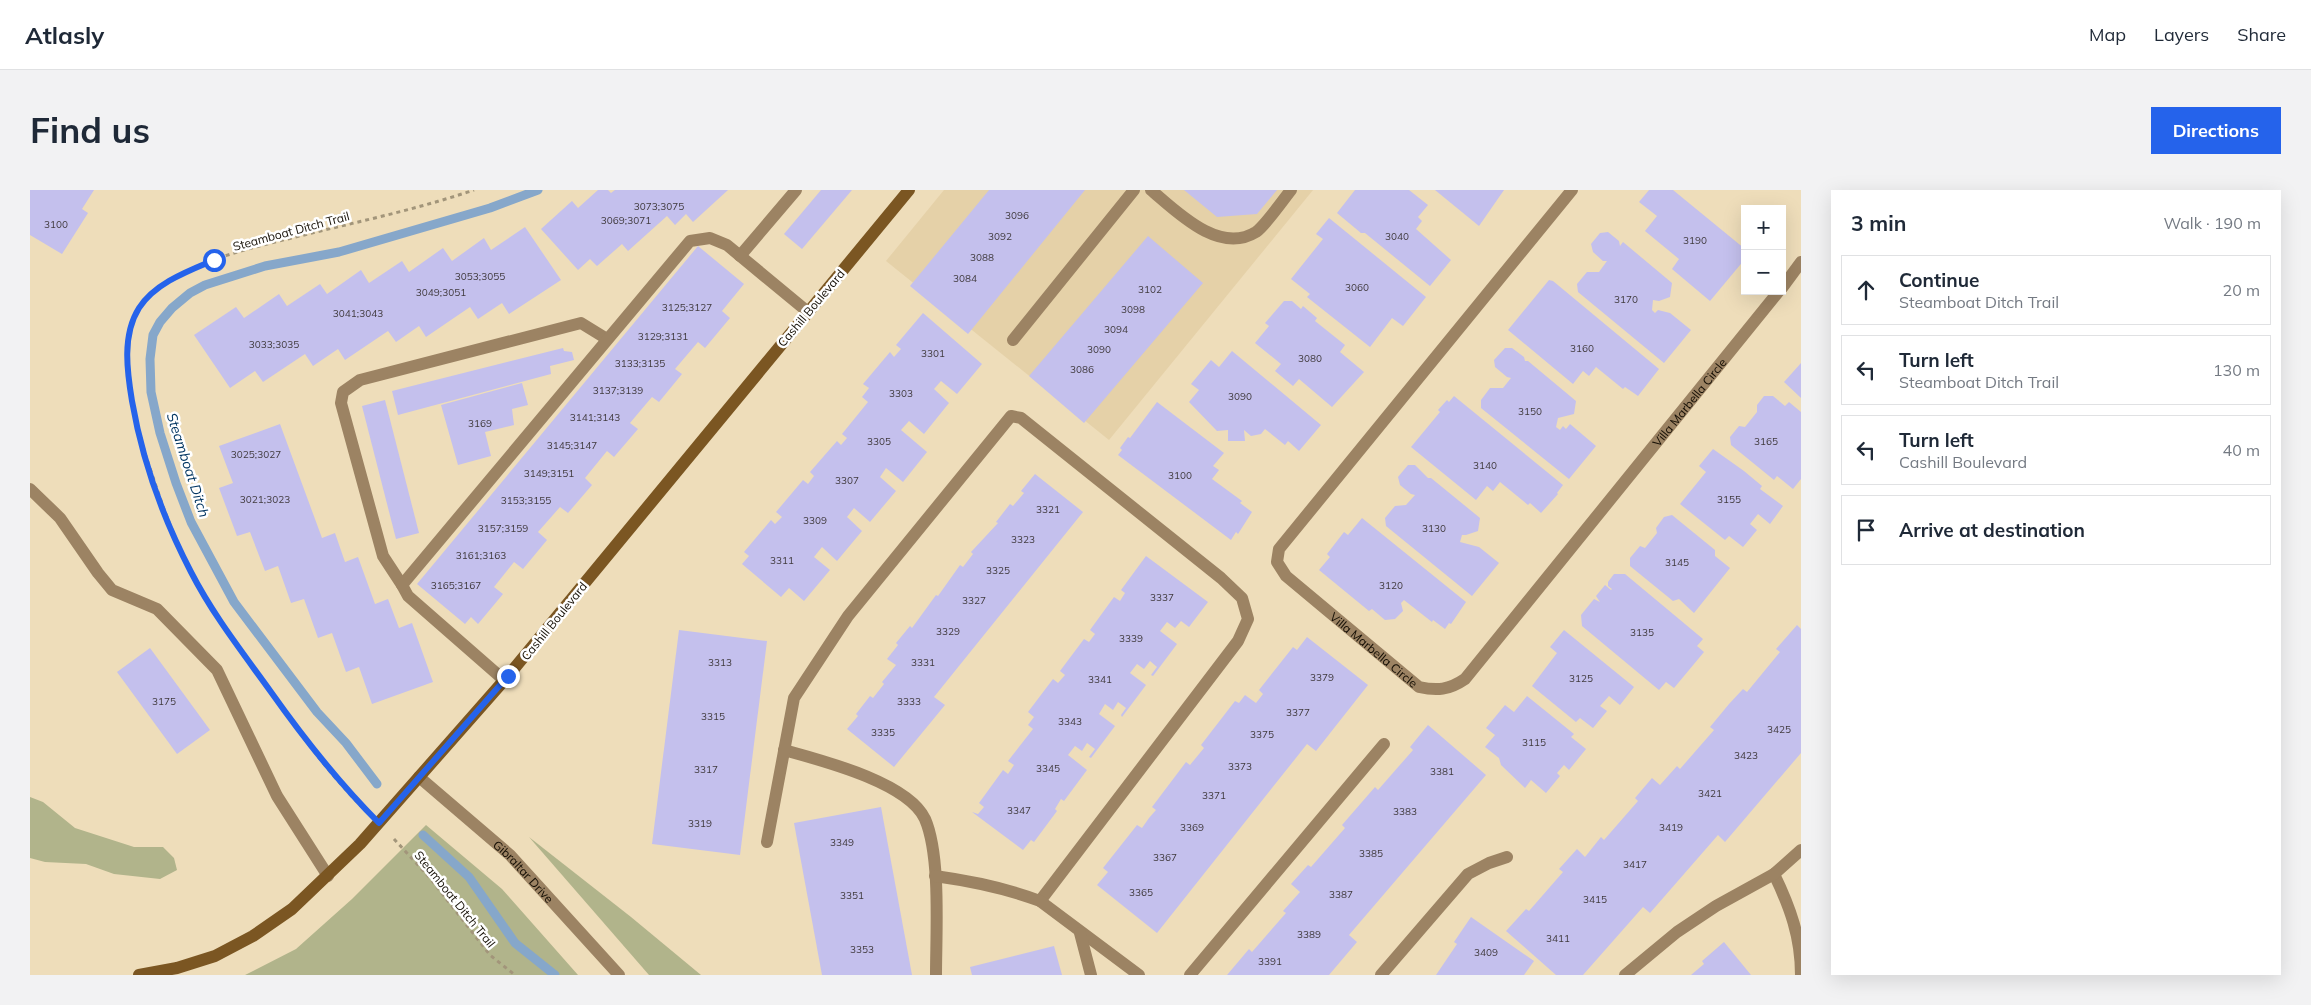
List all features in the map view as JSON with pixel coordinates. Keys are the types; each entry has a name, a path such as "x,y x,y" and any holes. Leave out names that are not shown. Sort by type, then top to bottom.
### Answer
{"street":[{"path":"740,256 796,190"},
{"name":"Cashill Boulevard","path":"139,975 176,968 215,956 253,936 292,909 328,876 379,823 504,680 909,190"},
{"path":"1013,340 1134,190"},
{"path":"1151,190 1199,227 1221,238 1241,237 1257,232 1291,190"},
{"name":"Villa Marbella Circle","path":"1572,190 1279,549 1277,562 1286,576 1418,687 1436,691 1452,688 1465,679 1777,295"},
{"path":"402,585 690,241 710,238 727,245 808,312"},
{"path":"1786,283 1801,262"},
{"path":"504,680 408,596 383,556 341,403 343,392 360,380 581,323 607,339"},
{"path":"767,842 794,698 848,616 1011,416 1021,418 1221,578 1242,598 1248,619 1238,641 1040,901"},
{"path":"30,489 60,518 98,574 112,590 157,609 217,670 277,796 328,876"},
{"path":"1190,975 1384,744"},
{"path":"784,750 856,772 886,786 912,803 925,819 932,850 935,876 936,975"},
{"name":"Gibraltar Drive","path":"419,777 510,855 619,975"},
{"path":"1626,975 1677,932 1716,906 1774,874 1801,850"},
{"path":"1381,975 1468,874 1489,863 1507,857"},
{"path":"1774,874 1790,907 1799,933 1801,975"},
{"path":"935,876 971,881 1022,894 1040,901 1080,933 1139,975"},
{"path":"1080,933 1091,975"}],"path":[{"name":"Steamboat Ditch Trail","path":"474,190 440,202 277,241 214,260 183,273 147,298 138,309 129,331 127,352 136,423 161,502 191,572 231,637 300,734 345,789 430,878 490,955 515,975"}],"shaded area":[{"path":"944,190 1313,190 1109,440 886,261"}],"green space":[{"path":"30,797 43,802 75,828 134,847 163,847 174,858 177,870 160,879 114,874 86,864 45,862 30,858"},
{"path":"426,825 502,889 578,975 245,975 296,949 352,899"},
{"path":"529,837 631,917 701,975 649,975"}],"building":[{"path":"30,190 94,190 82,209 88,213 62,254 30,235"},
{"path":"598,190 608,190 611,193 615,190 728,190 693,222 686,214 675,225 667,216 628,251 622,244 597,266 590,259 578,270 541,229 572,201 578,208"},
{"path":"821,190 852,190 802,249 784,234"},
{"path":"989,190 1085,190 968,334 910,286"},
{"path":"1184,190 1277,190 1257,214 1217,217"},
{"path":"1355,190 1409,190 1428,205 1418,217 1422,221 1416,229 1451,260 1430,286 1365,233 1361,233 1337,213"},
{"path":"1435,190 1504,190 1479,226"},
{"path":"1649,190 1673,190 1741,246 1741,264 1710,301 1672,269 1679,259 1645,231 1657,216 1639,202"},
{"path":"1329,218 1426,297 1403,326 1392,318 1370,347 1307,297 1310,294 1291,279 1323,239 1316,234"},
{"path":"525,227 561,280 509,314 502,303 478,319 470,307 426,337 419,326 396,342 388,331 345,360 338,349 313,366 305,354 263,382 255,371 230,388 194,335 236,307 244,318 279,294 287,306 320,284 327,294 361,270 369,283 402,261 409,272 443,248 452,261 484,238 491,250"},
{"path":"1608,232 1619,241 1620,246 1623,242 1672,283 1670,297 1659,301 1653,300 1652,310 1655,313 1658,310 1670,313 1691,330 1664,363 1578,292 1577,284 1587,272 1599,272 1607,261 1603,261 1593,252 1591,244 1600,233"},
{"path":"1148,236 1203,283 1084,423 1029,376"},
{"path":"698,246 744,284 722,311 730,318 705,348 698,342 675,369 682,374 659,402 652,397 630,423 638,429 614,457 607,451 585,478 592,485 568,513 560,507 538,532 547,540 523,569 514,562 494,587 503,594 478,624 471,617 465,624 417,584"},
{"path":"1549,280 1553,281 1659,369 1638,396 1625,387 1623,389 1596,367 1589,376 1583,371 1573,384 1508,330"},
{"path":"1284,301 1292,301 1301,309 1303,306 1317,318 1315,321 1345,345 1340,352 1364,372 1332,407 1299,379 1293,386 1275,371 1281,364 1255,343 1269,326 1265,323"},
{"path":"923,313 982,364 957,394 941,381 934,389 949,403 924,434 909,421 901,430 927,452 903,482 886,468 880,477 896,491 870,522 854,508 847,517 862,531 837,561 822,547 814,557 830,570 804,601 789,588 781,597 742,564 749,556 744,552 771,520 775,524 782,517 776,512 803,480 808,484 814,476 810,472 837,441 841,445 847,438 842,434 868,402 862,397 869,388 863,384 890,352 894,357 901,349 896,345"},
{"path":"563,348 564,351 572,352 574,360 550,366 551,374 398,415 392,391"},
{"path":"1505,348 1512,348 1524,357 1525,361 1528,361 1576,401 1574,414 1558,418 1556,427 1560,430 1563,426 1566,429 1570,424 1596,446 1569,479 1481,408 1481,400 1490,388 1503,388 1511,378 1495,367 1494,360"},
{"path":"1232,351 1321,425 1299,451 1288,441 1285,445 1265,429 1261,434 1251,436 1244,430 1245,441 1228,441 1228,430 1217,431 1189,402 1199,390 1191,384 1211,360 1219,367"},
{"path":"1801,363 1801,398 1784,382"},
{"path":"522,383 528,405 512,409 514,425 485,432 491,456 458,465 441,405"},
{"path":"1454,396 1563,485 1558,494 1541,513 1500,482 1493,491 1487,486 1476,500 1411,447 1440,412 1438,410 1447,400 1449,402"},
{"path":"1764,396 1773,396 1785,406 1789,402 1801,412 1801,479 1793,489 1777,476 1774,480 1731,445 1730,437 1739,426 1745,427 1757,412 1757,405"},
{"path":"385,400 419,533 396,539 362,406"},
{"path":"1157,402 1224,453 1213,466 1219,470 1212,479 1242,501 1240,503 1252,512 1238,534 1236,532 1231,540 1118,455 1122,450 1120,448 1128,437 1130,438"},
{"path":"280,424 322,538 335,533 345,562 358,557 375,604 388,599 399,628 412,623 433,682 372,704 359,667 346,672 332,633 318,638 304,599 291,603 278,566 265,571 250,532 237,536 219,488 233,483 219,446"},
{"path":"1713,449 1744,471 1762,486 1760,489 1783,506 1770,524 1758,514 1750,524 1757,530 1743,547 1729,536 1725,540 1680,504 1706,472 1699,466"},
{"path":"1408,465 1415,465 1428,478 1431,478 1480,518 1478,531 1462,535 1460,542 1479,547 1499,563 1472,596 1386,526 1385,518 1395,506 1406,505 1415,495 1400,485 1398,477"},
{"path":"1035,474 1083,512 934,697 945,705 894,767 847,729 858,716 856,714 870,696 873,698 884,684 882,682 896,665 887,659 898,645 896,643 910,626 912,628 960,565 963,567 973,554 971,552 998,523 996,522 1010,504 1013,506 1024,493 1021,491"},
{"path":"1672,515 1715,550 1715,556 1730,568 1694,613 1679,599 1673,601 1630,566 1630,558 1640,546 1645,548 1657,533 1656,528 1664,517"},
{"path":"1362,518 1466,602 1451,624 1449,623 1445,629 1433,620 1432,622 1404,600 1401,603 1403,611 1395,619 1385,620 1372,609 1369,611 1319,570 1330,557 1327,554 1344,532 1348,535"},
{"path":"1146,556 1208,602 1189,627 1181,621 1175,628 1167,622 1160,631 1177,644 1153,676 1151,675 1157,667 1150,661 1144,669 1137,664 1130,673 1146,685 1122,717 1121,715 1126,708 1118,702 1113,710 1105,704 1099,714 1115,726 1091,758 1089,757 1095,749 1087,743 1082,751 1075,746 1068,755 1087,770 1064,801 1061,799 1055,809 1057,811 1034,842 1031,840 1023,850 972,812 978,814 984,807 979,803 1003,770 1008,774 1014,765 1008,761 1033,729 1028,725 1034,717 1028,712 1053,679 1058,683 1065,675 1060,671 1084,639 1089,642 1095,634 1090,630 1114,597 1120,601 1125,593 1121,590"},
{"path":"1614,574 1625,574 1703,639 1697,646 1704,652 1674,688 1666,682 1659,690 1582,626 1581,615 1594,599 1600,602 1596,596 1605,585 1612,589 1608,586 1608,582"},
{"path":"1797,625 1801,629 1801,753 1725,842 1718,835 1650,913 1643,907 1583,975 1556,975 1506,931 1526,909 1529,911 1563,872 1559,869 1577,849 1585,857 1601,837 1604,840 1638,801 1635,798 1652,778 1660,785 1677,766 1680,769 1714,730 1710,727 1729,704 1743,689 1747,692 1780,652 1776,649"},
{"path":"679,630 767,641 740,855 652,844"},
{"path":"1564,630 1634,687 1620,705 1609,696 1600,706 1607,711 1593,728 1580,718 1576,722 1532,686 1557,653 1550,647"},
{"path":"1307,637 1368,685 1316,751 1307,744 1157,933 1097,885 1108,872 1103,868 1137,825 1142,828 1156,810 1152,807 1186,762 1190,765 1204,748 1201,745 1235,701 1239,703 1245,695 1256,703 1263,694 1259,690 1293,647 1297,650"},
{"path":"150,648 210,730 177,754 117,672"},
{"path":"1527,696 1574,734 1571,737 1586,749 1569,770 1564,765 1557,773 1560,776 1546,793 1531,780 1525,788 1501,765 1499,758 1485,747 1495,735 1486,728 1505,705 1514,712"},
{"path":"1428,725 1486,775 1349,935 1357,942 1329,975 1227,975 1249,949 1252,952 1286,913 1283,911 1300,892 1291,884 1308,865 1311,867 1345,828 1342,825 1375,787 1378,790 1413,750 1410,747"},
{"path":"881,807 912,975 822,975 794,823"},
{"path":"1471,917 1534,961 1524,975 1436,975 1457,944 1454,942"},
{"path":"1724,942 1751,975 1691,975 1704,964 1702,961"},
{"path":"1054,946 1062,975 972,975 970,967"}],"waterway":[{"name":"Steamboat Ditch","path":"377,784 346,743 317,712 234,602 191,522 160,433 151,392 150,359 153,335 160,322 172,308 190,293 205,285 265,266 339,252 490,208 538,190"},
{"name":"Steamboat Ditch","path":"423,835 469,877 515,943 555,975"}],"route":[{"path":"214,260 183,273 147,298 138,309 129,331 127,352 136,423 161,502 191,572 231,637 300,734 345,789 379,823 508,676"}]}
